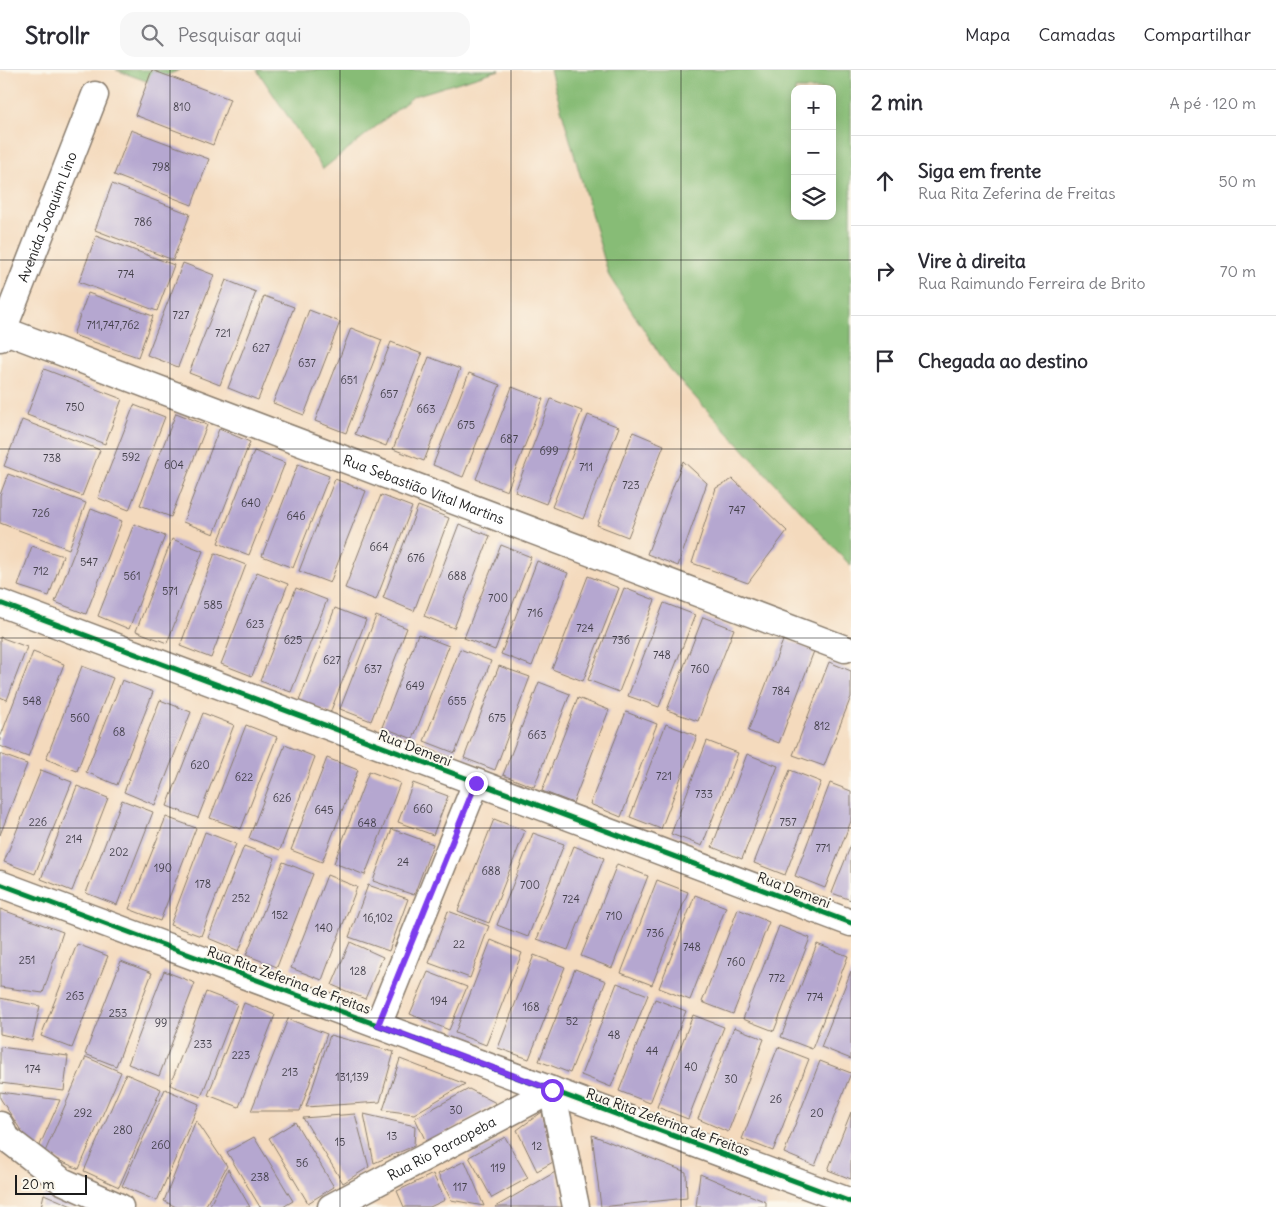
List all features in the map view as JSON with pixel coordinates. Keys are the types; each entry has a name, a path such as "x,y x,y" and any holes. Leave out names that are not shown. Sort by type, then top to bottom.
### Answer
{"street":[{"name":"Avenida Joaquim Lino","path":"1,334 95,95"},
{"name":"Rua Sebastião Vital Martins","path":"1,334 845,649"},
{"name":"Rua Demeni","path":"0,603 851,923"},
{"path":"378,1025 476,783"},
{"name":"Rua Rita Zeferina de Freitas","path":"0,884 552,1090 848,1203"},
{"path":"552,1090 576,1207"},
{"name":"Rua Rio Paraopeba","path":"330,1207 552,1090"},
{"path":"0,1125 5,1137 62,1180 120,1207"}],"green space":[{"path":"116,70 180,70 149,82"},
{"path":"257,70 499,70 414,96 323,169"},
{"path":"550,70 851,70 851,566 670,370 609,276"}],"building":[{"path":"152,70 230,99 213,145 135,115"},
{"path":"131,130 209,159 192,205 114,175"},
{"path":"112,184 190,214 173,260 95,230"},
{"path":"96,236 174,265 157,311 79,282"},
{"path":"183,263 214,275 178,367 147,355"},
{"path":"226,280 256,292 220,385 189,373"},
{"path":"88,293 153,316 138,357 73,335"},
{"path":"264,296 294,307 258,400 228,388"},
{"path":"309,310 340,322 304,415 273,403"},
{"path":"351,328 382,340 346,433 315,421"},
{"path":"391,342 422,354 386,446 355,434"},
{"path":"429,357 460,369 424,461 393,449"},
{"path":"44,369 122,399 105,444 27,415"},
{"path":"469,373 500,385 463,477 433,465"},
{"path":"512,387 543,399 507,491 476,479"},
{"path":"551,399 582,411 546,504 515,492"},
{"path":"134,405 165,417 129,510 98,498"},
{"path":"176,413 207,425 171,517 140,505"},
{"path":"588,415 619,427 583,519 552,507"},
{"path":"22,420 100,450 82,496 4,466"},
{"path":"219,429 250,442 214,534 183,522"},
{"path":"633,432 664,445 628,537 597,525"},
{"path":"254,451 285,463 249,555 218,543"},
{"path":"683,461 707,483 678,566 647,554"},
{"path":"298,464 329,476 293,568 262,556"},
{"path":"8,474 86,503 69,549 0,523 0,495"},
{"path":"335,479 366,491 330,583 299,571"},
{"path":"733,479 787,531 748,583 692,563 716,488"},
{"path":"381,495 412,507 376,600 345,588"},
{"path":"418,506 449,518 414,611 383,598"},
{"path":"91,509 122,521 86,614 55,602"},
{"path":"134,524 165,536 129,629 98,616"},
{"path":"459,524 490,536 454,628 424,616"},
{"path":"172,539 203,551 167,643 136,631"},
{"path":"501,545 531,557 495,650 464,638"},
{"path":"32,546 63,556 49,596 18,586"},
{"path":"215,553 246,565 211,658 180,646"},
{"path":"537,561 568,573 532,666 501,654"},
{"path":"257,572 288,584 252,676 221,664"},
{"path":"588,576 619,588 583,681 552,669"},
{"path":"296,588 327,600 291,692 260,681"},
{"path":"624,588 655,600 619,692 588,680"},
{"path":"664,603 695,615 659,707 628,696"},
{"path":"335,608 366,620 330,713 299,701"},
{"path":"376,616 407,628 371,721 340,709"},
{"path":"703,617 734,629 698,721 667,710"},
{"path":"418,634 449,646 413,739 382,727"},
{"path":"0,637 27,647 7,700 0,697"},
{"path":"784,638 814,651 779,743 748,731"},
{"path":"460,649 491,661 455,753 424,741"},
{"path":"33,652 64,664 28,757 0,746 0,738"},
{"path":"829,662 851,671 851,697 824,766 793,755"},
{"path":"82,666 113,678 77,771 46,759"},
{"path":"499,666 530,677 495,770 464,758"},
{"path":"122,680 153,692 117,785 86,772"},
{"path":"539,682 570,694 534,787 503,775"},
{"path":"578,698 609,710 573,803 542,791"},
{"path":"160,700 191,712 155,805 124,792"},
{"path":"626,712 657,724 621,817 590,804"},
{"path":"203,713 234,725 198,818 167,806"},
{"path":"666,724 697,736 661,829 630,817"},
{"path":"246,725 277,737 241,829 210,818"},
{"path":"707,741 738,753 702,846 671,834"},
{"path":"285,745 315,757 280,850 249,838"},
{"path":"0,754 27,764 0,835"},
{"path":"747,754 778,766 742,859 712,847"},
{"path":"327,758 358,770 322,862 291,850"},
{"path":"41,770 72,782 35,874 4,862"},
{"path":"790,770 821,782 785,875 754,863"},
{"path":"369,771 400,783 365,875 334,863"},
{"path":"413,783 448,796 433,835 398,822"},
{"path":"830,783 851,791 851,821 825,888 795,876"},
{"path":"77,786 108,798 72,891 41,879"},
{"path":"122,800 153,812 117,905 86,893"},
{"path":"166,817 196,828 160,921 129,909"},
{"path":"494,819 525,831 489,923 458,911"},
{"path":"392,829 433,844 414,895 373,881"},
{"path":"205,832 236,844 201,936 170,925"},
{"path":"533,833 564,844 528,937 497,925"},
{"path":"851,845 851,900 832,893"},
{"path":"244,846 275,858 239,951 208,938"},
{"path":"574,846 604,858 568,950 537,939"},
{"path":"283,862 313,874 277,967 246,955"},
{"path":"617,864 648,876 612,968 581,956"},
{"path":"327,875 357,887 322,980 291,968"},
{"path":"657,880 688,892 652,985 621,973"},
{"path":"368,885 408,899 389,951 349,937"},
{"path":"695,895 726,907 690,1000 659,988"},
{"path":"0,909 63,932 43,993 0,987"},
{"path":"738,909 769,922 733,1014 702,1002"},
{"path":"448,911 489,926 470,978 429,963"},
{"path":"779,926 810,938 774,1031 743,1019"},
{"path":"491,940 522,953 486,1045 455,1033"},
{"path":"350,942 383,957 365,999 332,985"},
{"path":"77,944 108,956 72,1048 41,1036"},
{"path":"817,944 848,956 812,1049 781,1037"},
{"path":"534,955 565,967 529,1059 498,1048"},
{"path":"121,961 152,973 116,1066 85,1054"},
{"path":"575,969 606,981 570,1073 539,1061"},
{"path":"164,971 195,983 159,1076 128,1064"},
{"path":"851,971 851,1059 821,1047"},
{"path":"428,972 467,987 449,1030 410,1014"},
{"path":"617,983 648,995 611,1087 581,1075"},
{"path":"206,992 237,1004 201,1097 170,1085"},
{"path":"0,998 40,1006 32,1041 0,1034"},
{"path":"655,999 686,1011 650,1103 619,1091"},
{"path":"244,1003 275,1015 239,1107 208,1095"},
{"path":"693,1015 724,1027 688,1119 657,1107"},
{"path":"288,1019 327,1034 300,1111 251,1111"},
{"path":"734,1027 764,1039 728,1132 698,1119"},
{"path":"330,1035 394,1052 380,1102 306,1107"},
{"path":"0,1047 68,1056 64,1091 0,1083"},
{"path":"778,1047 809,1059 773,1151 742,1139"},
{"path":"86,1057 121,1072 79,1169 44,1154"},
{"path":"400,1059 465,1084 414,1114 383,1110"},
{"path":"820,1061 851,1073 815,1166 784,1153"},
{"path":"126,1074 161,1089 119,1187 84,1171"},
{"path":"165,1089 199,1104 157,1201 122,1186"},
{"path":"469,1089 496,1103 427,1144 415,1118"},
{"path":"0,1092 60,1100 36,1154 0,1098"},
{"path":"542,1112 553,1162 537,1171 517,1130"},
{"path":"851,1112 851,1179 828,1170"},
{"path":"355,1114 369,1167 343,1183 303,1118"},
{"path":"364,1114 415,1126 414,1146 374,1163"},
{"path":"196,1120 227,1166 205,1207 176,1207 164,1201"},
{"path":"295,1122 334,1187 308,1203 269,1138"},
{"path":"592,1135 686,1172 687,1198 601,1207"},
{"path":"254,1137 293,1201 283,1207 260,1207 227,1152"},
{"path":"505,1137 528,1178 492,1198 469,1157"},
{"path":"465,1161 484,1206 451,1200 438,1174"},
{"path":"228,1169 250,1207 209,1207"},
{"path":"557,1171 562,1207 495,1207"},
{"path":"433,1174 445,1200 430,1207 404,1207 397,1191"},
{"path":"700,1174 766,1202 766,1207 696,1207"},
{"path":"44,1194 74,1207 41,1207"}],"cycle path":[{"path":"0,603 851,923"},
{"path":"0,884 851,1202"}],"route":[{"path":"476,783 378,1025 552,1090"}]}
